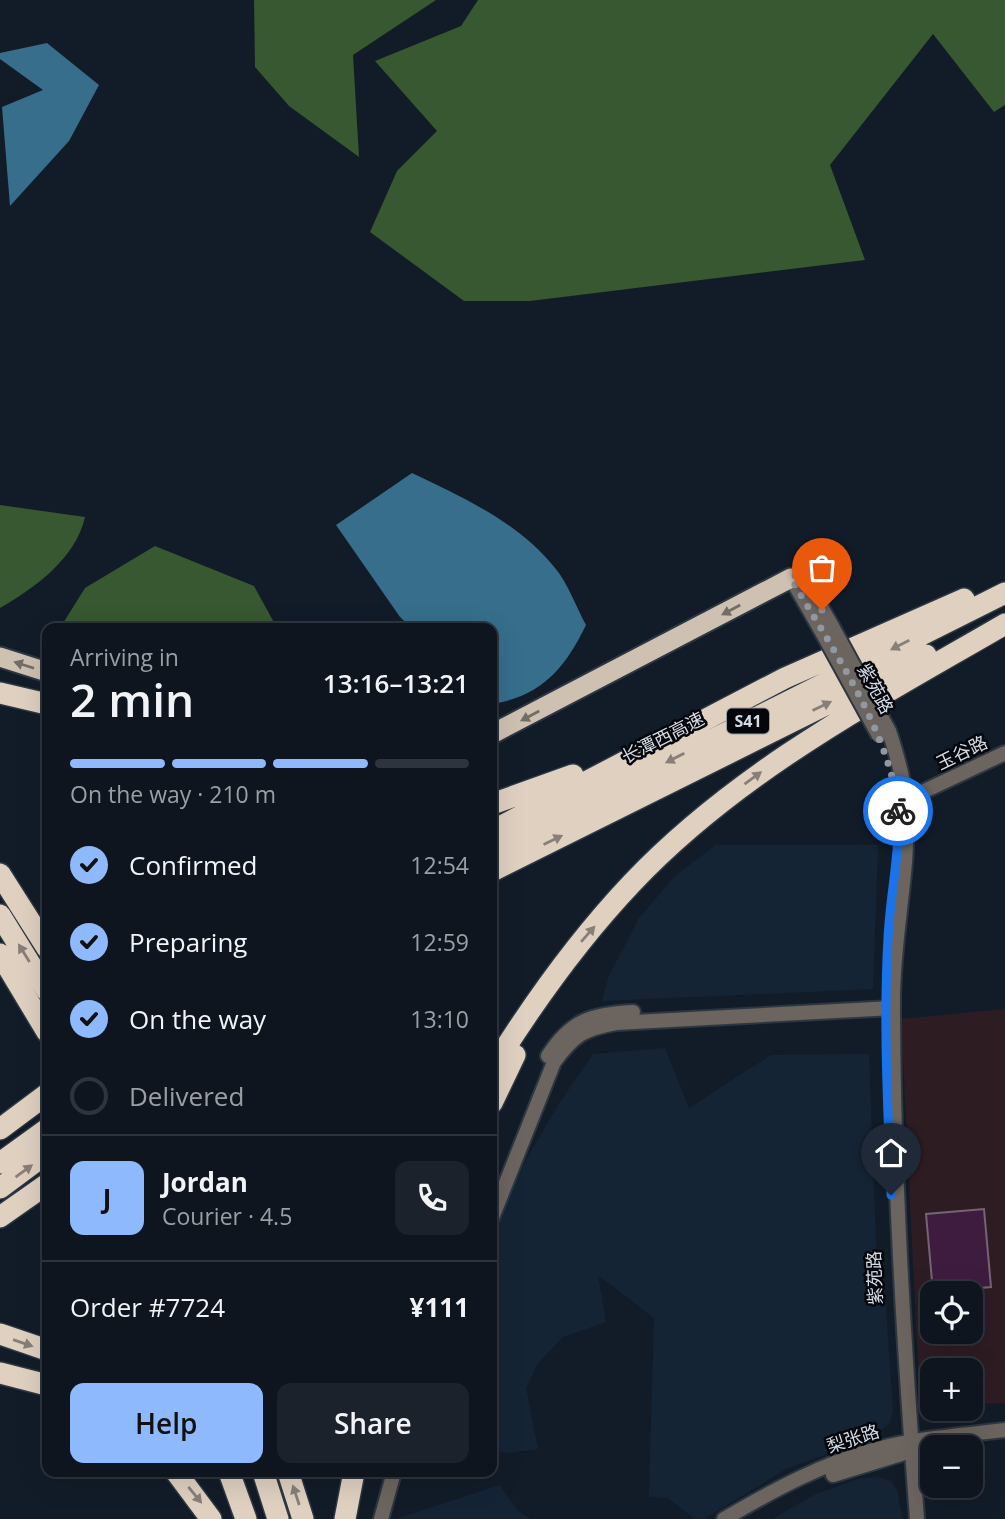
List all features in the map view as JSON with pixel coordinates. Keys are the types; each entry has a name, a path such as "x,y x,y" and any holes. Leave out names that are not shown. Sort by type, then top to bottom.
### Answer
{"highway":[{"path":"497,731 791,578"},
{"path":"497,828 785,678 1005,582"},
{"name":"长潭西高速","path":"497,847 1005,593"},
{"name":"S41","path":"497,869 1005,615"},
{"path":"497,1061 529,1009 567,958 632,883 684,834 750,780 836,722 1005,624"},
{"path":"0,657 42,670"},
{"path":"0,693 42,703"},
{"path":"497,802 558,781 714,716"},
{"path":"0,874 42,940"},
{"path":"0,915 39,998"},
{"path":"0,954 39,998"},
{"path":"497,1093 567,958"},
{"path":"0,968 39,998"},
{"path":"0,1119 42,1098"},
{"path":"0,1129 42,1098"},
{"path":"0,1163 42,1133"},
{"path":"0,1188 42,1157"},
{"path":"0,1217 42,1188"},
{"path":"0,1334 42,1348"},
{"path":"0,1373 42,1384"},
{"path":"180,1477 211,1519"},
{"path":"228,1477 237,1519"},
{"path":"229,1477 246,1519"},
{"path":"265,1477 278,1519"},
{"path":"290,1477 303,1519"},
{"path":"345,1519 353,1477"}],"street":[{"name":"紫苑路","path":"791,578 801,572 828,631 902,771 890,1004 909,1519"},
{"name":"玉谷路","path":"902,805 1005,753"},
{"name":"玉谷路","path":"902,805 1005,761"},
{"path":"497,1182 548,1055 562,1036 580,1021 612,1013 890,1004"},
{"path":"497,1204 554,1062 571,1040 589,1028 616,1023 890,1004"},
{"name":"梨张路","path":"743,1519 768,1504 827,1477 908,1448 1005,1430"},
{"name":"梨张路","path":"983,1442 1005,1439"},
{"name":"紫苑路","path":"908,1448 917,1519"},
{"name":"梨张路","path":"724,1519 814,1472 876,1449 920,1448"},
{"path":"372,1519 383,1477"},
{"path":"382,1519 393,1477"}],"shaded area":[{"path":"716,845 878,845 873,989 602,1001 609,976 639,918 676,875"},
{"path":"1005,1009 1005,1403 983,1404 983,1358 920,1358 920,1406 901,1019"},
{"path":"665,1048 689,1108 771,1055 869,1054 877,1272 884,1280 893,1410 890,1423 871,1438 786,1469 704,1519 695,1519 668,1498 649,1497 654,1318 598,1275 606,1322 563,1337 538,1363 526,1388 538,1449 509,1453 497,1451 497,1223 512,1184 560,1102 593,1054"},
{"path":"877,1477 891,1481 898,1492 902,1519 772,1519 816,1494 858,1479"},
{"path":"500,1485 517,1510 531,1519 396,1519"}],"green space":[{"path":"254,0 436,0 353,55 359,157 289,106 255,67"},
{"path":"478,0 1005,0 1005,105 994,112 933,34 830,165 865,260 530,301 464,301 370,232 397,171 437,131 375,61 461,26"},
{"path":"0,505 85,517 73,546 63,559 40,581 0,608"},
{"path":"155,546 254,586 274,623 63,623 85,588"}],"water":[{"path":"47,43 99,85 69,141 10,206 2,107 43,90 0,59 0,53"},
{"path":"412,473 470,502 524,537 560,574 586,625 569,654 550,678 525,694 497,703 497,623 407,623 336,525"}],"building":[{"path":"984,1209 991,1287 983,1288 983,1281 932,1281 926,1214"}],"way so far":[{"path":"822,610 801,572 791,578 879,736 894,778 898,811"}],"route":[{"path":"891,1195 886,1000 888,936 896,880 898,811"}]}
